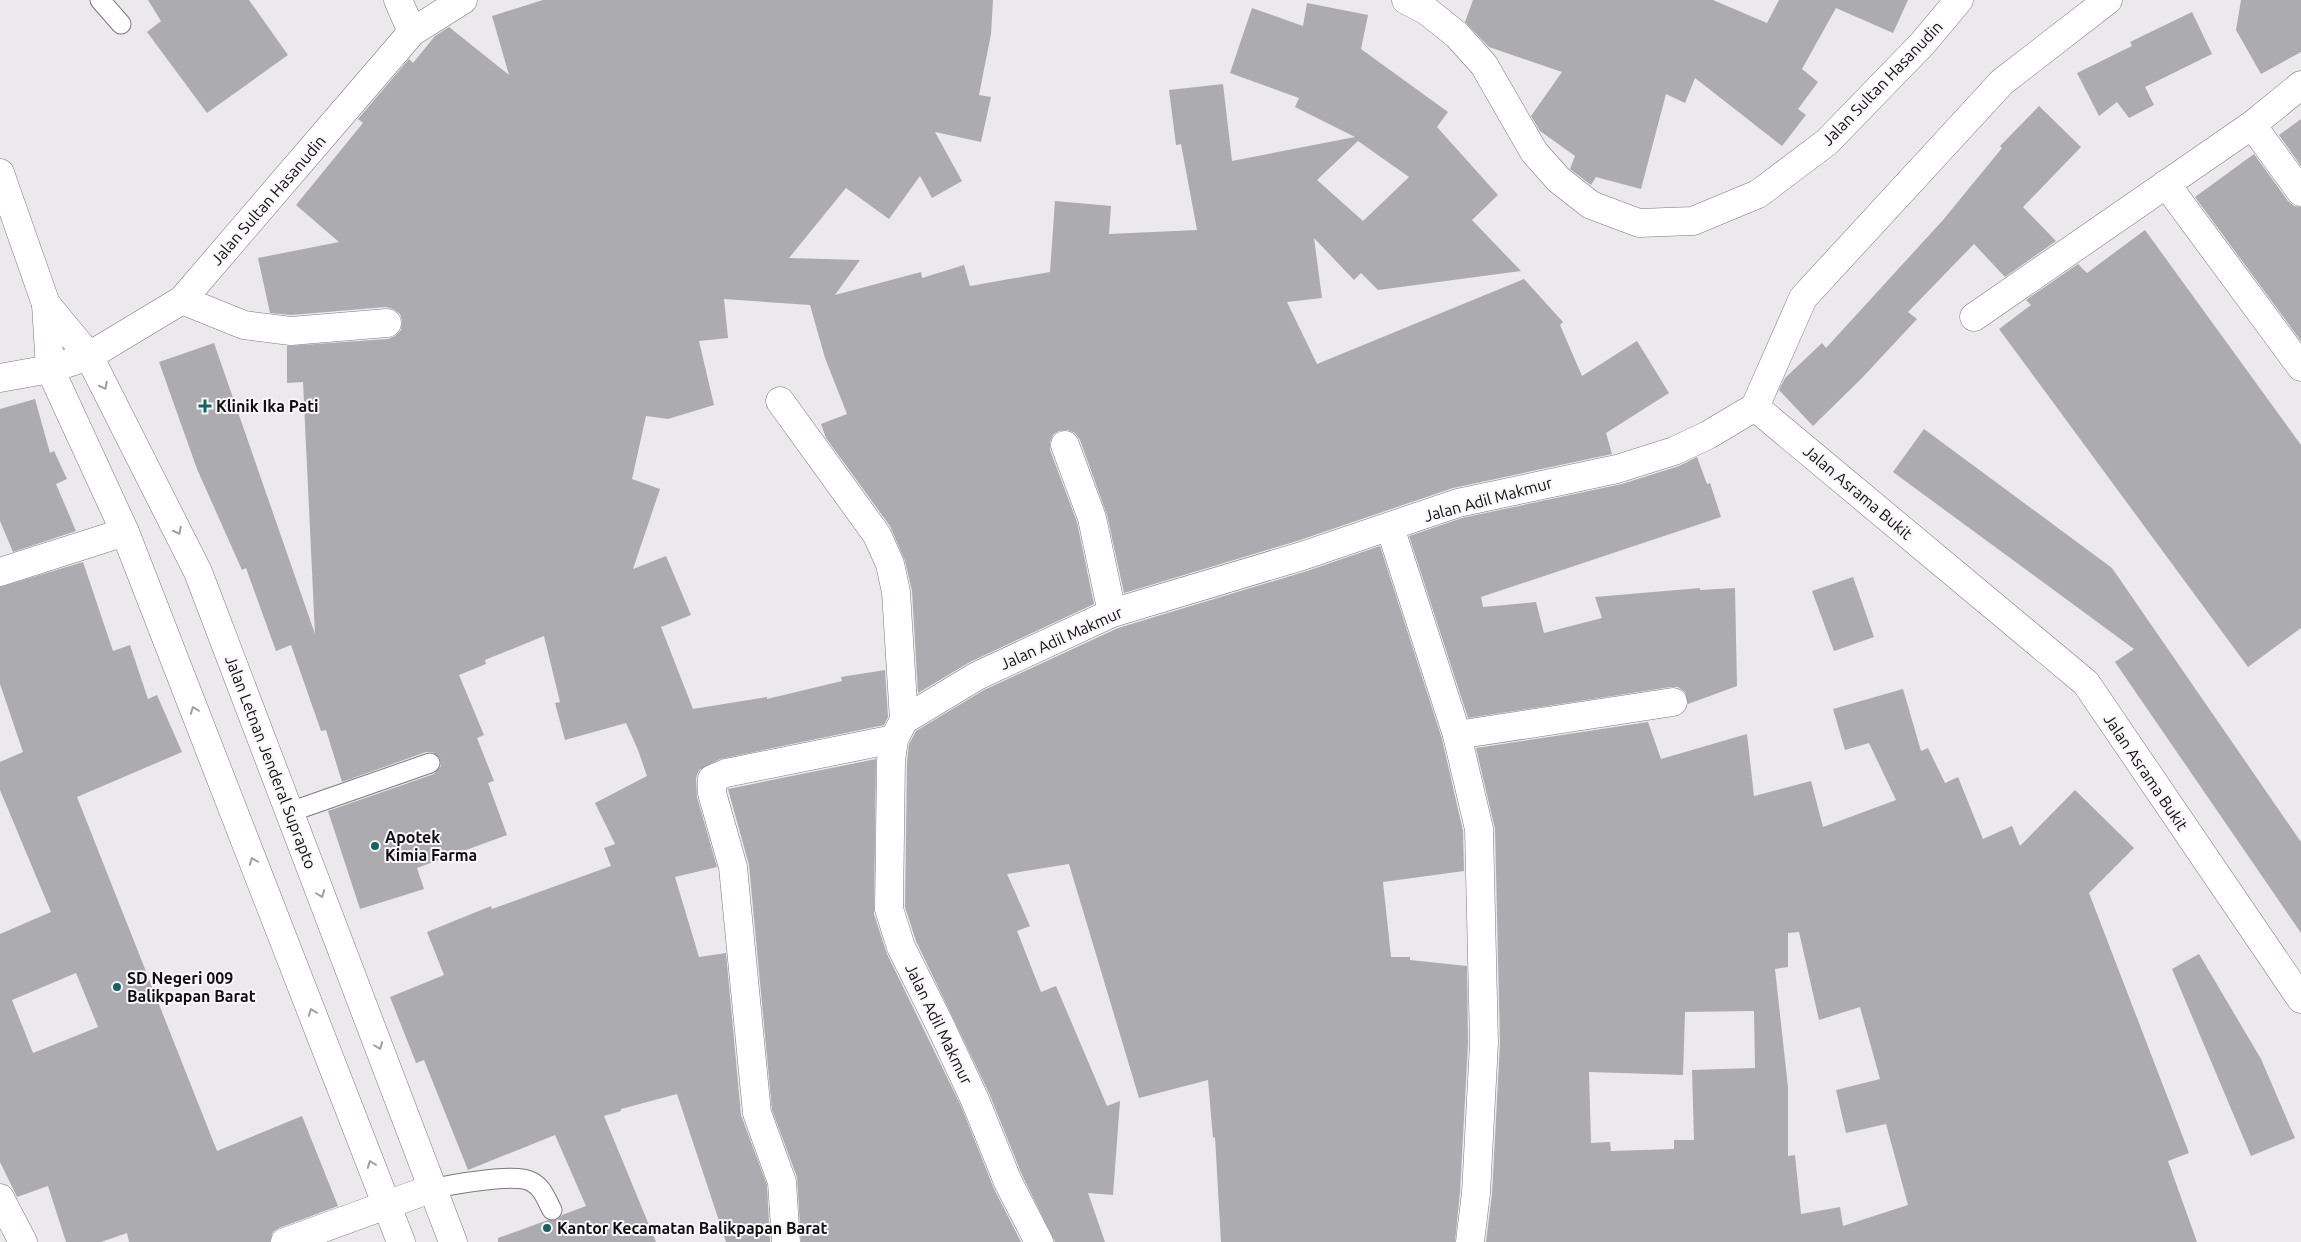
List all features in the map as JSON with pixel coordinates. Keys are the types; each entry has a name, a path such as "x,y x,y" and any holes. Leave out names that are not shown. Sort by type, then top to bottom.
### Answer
{"street":[{"path":"398,0 412,32"},
{"name":"Jalan Sultan Hasanudin","path":"0,378 50,369 89,356 182,300 412,32 463,0"},
{"name":"Jalan Sultan Hasanudin","path":"1406,0 1426,11 1458,36 1484,65 1534,152 1559,180 1591,205 1639,223 1693,220 1758,194 1827,142 1923,43 1959,0"},
{"path":"1755,407 1803,298 2002,82 2108,0"},
{"path":"1974,317 2252,125 2301,85"},
{"path":"2252,125 2301,192"},
{"name":"Jalan Letnan Jenderal Suprapto","path":"0,173 46,304 50,369 125,532 400,1242"},
{"path":"2166,184 2301,367"},
{"path":"182,300 244,325 291,331 387,323"},
{"name":"Jalan Letnan Jenderal Suprapto","path":"46,304 89,356 198,572 454,1242"},
{"path":"780,401 877,535 890,564 896,592 899,730 726,773 712,779 712,793 733,867 757,1113 782,1182 786,1242"},
{"name":"Jalan Adil Makmur","path":"1038,1242 1008,1182 940,1025 901,947 889,910 891,761 899,730 977,676 1112,613 1302,556 1458,503 1617,469 1674,451 1708,435 1755,407"},
{"name":"Jalan Asrama Bukit","path":"1755,407 2086,683 2296,983"},
{"path":"1065,445 1092,518 1112,613"},
{"path":"1390,526 1457,735 1479,829 1484,1043 1476,1193 1470,1242"},
{"path":"0,572 125,532"},
{"path":"1457,735 1673,702"},
{"path":"285,1242 433,1188"},
{"path":"0,1198 23,1242"}],"lane":[{"path":"100,0 121,24"},
{"path":"290,812 430,763"},
{"path":"433,1188 515,1177 531,1181 542,1190 552,1210"}],"building":[{"path":"148,0 249,0 288,55 207,113 147,32 161,21"},
{"path":"543,0 993,0 991,34 979,95 991,97 981,142 935,132 962,181 932,198 920,176 889,219 846,188 789,258 860,260 835,295 921,272 922,278 964,265 970,286 1050,272 1055,201 1111,206 1109,234 1197,230 1181,144 1176,145 1169,90 1223,84 1232,161 1355,137 1295,107 1299,98 1230,73 1252,8 1303,26 1307,3 1368,15 1361,49 1448,112 1437,127 1498,195 1472,220 1521,271 1378,290 1361,273 1354,280 1314,238 1322,298 1287,302 1317,364 1524,279 1563,322 1560,325 1582,376 1637,341 1669,393 1606,433 1612,454 1453,488 1297,541 1124,593 1107,515 1080,440 1075,433 1068,430 1059,431 1053,435 1050,442 1050,450 1077,522 1094,604 970,662 918,693 912,591 905,561 890,526 826,438 821,424 847,414 825,358 810,305 724,299 728,338 699,341 714,405 668,419 646,416 632,479 660,489 633,569 666,556 691,615 661,627 693,709 767,697 767,699 842,681 841,677 885,670 888,717 884,725 720,759 699,770 696,778 697,797 717,867 675,877 699,957 726,953 741,1115 767,1185 770,1242 726,1242 677,1094 621,1109 621,1111 604,1116 656,1242 498,1242 498,1238 548,1220 557,1220 562,1215 586,1206 555,1135 468,1170 424,1060 416,1063 390,997 444,975 427,932 491,906 492,909 611,866 604,848 615,844 595,803 647,776 638,750 626,723 565,740 555,703 560,702 544,636 485,660 486,664 459,675 484,735 477,738 494,781 488,783 507,835 417,868 424,889 360,909 328,811 434,774 441,766 440,759 433,752 426,752 342,782 326,730 321,731 291,645 276,651 246,568 242,570 197,469 159,362 214,343 315,634 303,382 287,383 287,346 388,339 395,336 401,330 402,321 400,314 386,307 291,315 270,313 258,258 339,242 296,205 363,123 358,119 409,59 413,63 435,36 449,27 509,75 492,16","holes":["1358,141 1409,177 1363,221 1317,180"]},
{"path":"1473,0 1713,0 1767,23 1779,0 1908,0 1893,33 1836,8 1802,69 1818,82 1798,109 1806,115 1782,146 1695,78 1685,103 1666,94 1641,189 1596,177 1591,185 1570,169 1575,156 1540,131 1531,116 1562,72 1489,47 1465,22"},
{"path":"2241,0 2301,0 2301,52 2261,74 2236,30"},
{"path":"2192,12 2212,54 2145,87 2154,105 2129,118 2117,102 2099,116 2077,73 2132,46 2130,42"},
{"path":"2039,106 2081,147 2023,207 2056,241 2005,277 1974,244 1908,312 1917,319 1862,378 1813,426 1779,390 1785,378 1822,343 1826,348 1943,220 2002,148 2000,146"},
{"path":"2301,119 2301,166 2279,135"},
{"path":"2254,154 2288,201 2294,206 2301,207 2301,341 2195,197"},
{"path":"2145,230 2301,445 2301,628 2248,667 1999,329 2031,305 2026,300 2078,264 2087,273"},
{"path":"35,399 50,453 54,451 67,479 56,484 76,531 13,552 0,521 0,409"},
{"path":"1924,429 2112,568 2301,842 2301,933 2115,662 2134,649 1893,472"},
{"path":"1697,457 1707,484 1710,483 1721,517 1481,597 1483,607 1536,602 1544,633 1602,618 1595,597 1700,588 1700,590 1735,588 1737,686 1688,704 1685,692 1678,687 1671,687 1468,718 1409,536 1462,518 1622,484 1679,466"},
{"path":"1380,546 1442,739 1463,831 1464,871 1383,882 1391,957 1410,957 1410,960 1467,966 1468,1043 1460,1192 1455,1242 1221,1242 1215,1137 1213,1138 1208,1080 1139,1098 1069,864 1007,874 1030,926 1017,931 1041,992 1056,986 1107,1106 1120,1101 1113,1195 1088,1193 1105,1242 1055,1242 1022,1175 989,1093 916,941 905,907 907,762 909,744 916,731 984,690 1118,628 1307,571"},
{"path":"83,562 113,651 130,645 148,699 157,695 182,752 77,797 217,1151 302,1116 338,1206 279,1228 273,1232 270,1242 129,1242 127,1233 101,1242 66,1242 48,1186 17,1197 0,1162 0,934 51,912 0,790 0,762 23,752 0,684 0,587","holes":["76,973 98,1027 33,1053 12,1000"]},
{"path":"1853,577 1874,637 1834,651 1812,591"},
{"path":"1903,689 1921,751 1928,748 1945,783 1958,777 1983,839 2012,826 2020,846 2075,790 2134,848 2089,893 2189,1153 2168,1161 2197,1242 1486,1242 1492,1194 1500,1043 1495,829 1476,748 1648,722 1661,759 1747,734 1754,796 1811,781 1823,827 1896,800 1869,743 1845,750 1833,709","holes":["1799,932 1819,1020 1860,1007 1880,1079 1836,1090 1846,1133 1886,1124 1908,1205 1843,1226 1840,1207 1801,1214 1795,1155 1788,1156 1788,1087 1775,969 1788,967 1788,933","1754,1011 1755,1068 1692,1070 1694,1140 1674,1140 1674,1149 1611,1151 1610,1142 1591,1143 1589,1072 1683,1075 1685,1012"]},
{"path":"876,759 874,914 887,954 961,1106 994,1189 1021,1242 801,1242 797,1177 772,1110 749,865 728,789"},
{"path":"2199,954 2261,1059 2295,1138 2251,1156 2172,969"}],"place":[{"name":"Klinik Ika Pati","path":"205,406"},
{"name":"Apotek Kimia Farma","path":"375,846"},
{"name":"SD Negeri 009 Balikpapan Barat","path":"117,987"},
{"name":"Kantor Kecamatan Balikpapan Barat","path":"547,1228"}]}
